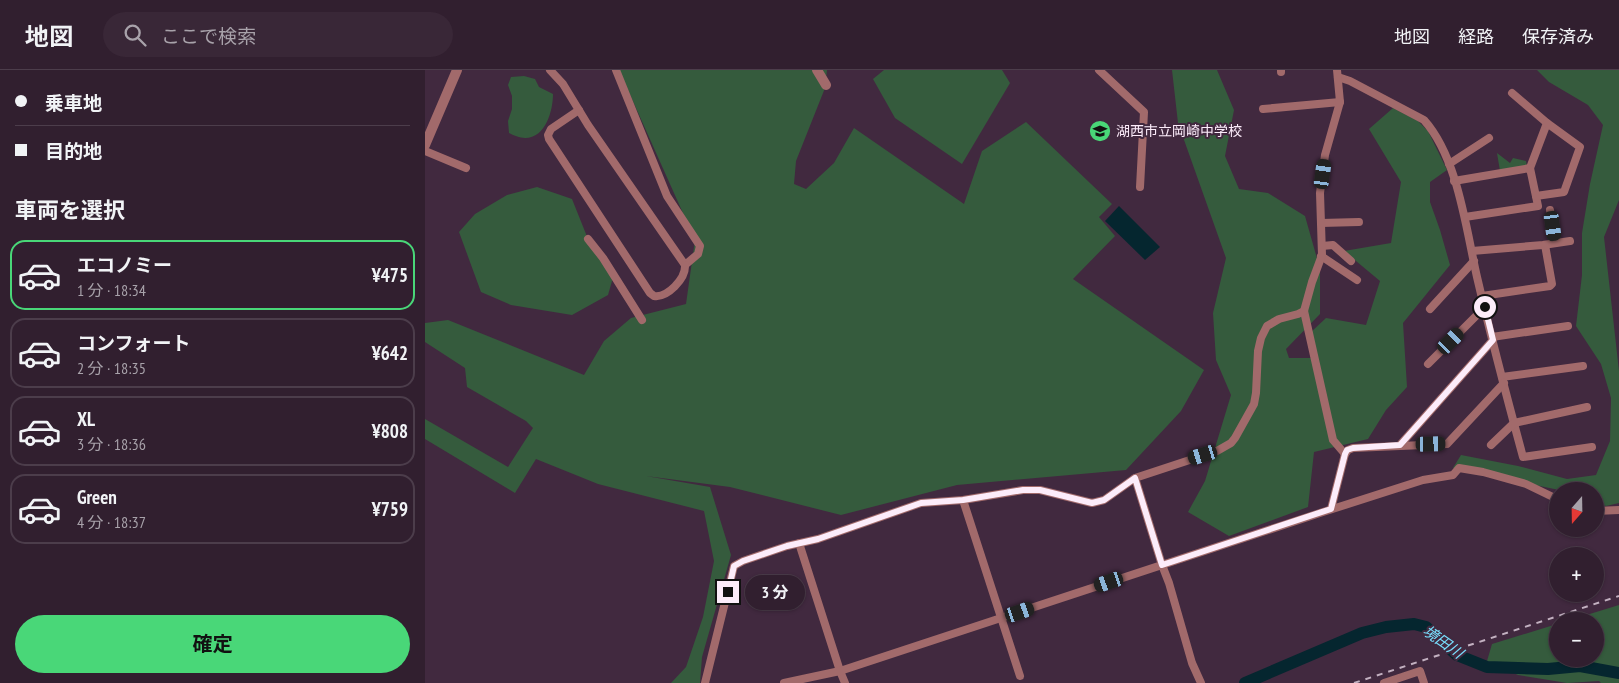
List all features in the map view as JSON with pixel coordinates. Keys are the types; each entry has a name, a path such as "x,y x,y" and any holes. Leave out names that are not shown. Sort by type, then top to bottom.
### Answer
{"street":[{"path":"425,145 457,70"},
{"path":"550,70 558,77 612,160 685,265 681,281 662,295 658,296 650,293 549,139 548,135 551,129 579,110"},
{"path":"616,70 667,196 700,246 698,254 685,265"},
{"path":"817,70 826,85"},
{"path":"1099,70 1143,112 1139,187"},
{"path":"1337,74 1341,102 1325,154 1320,193 1321,256 1304,311 1333,440 1345,454"},
{"path":"1337,74 1424,120 1449,164 1465,217 1482,296 1523,457 1592,447"},
{"path":"1512,93 1547,123 1580,147 1564,192 1536,196"},
{"path":"1263,110 1341,102"},
{"path":"1465,217 1538,206 1530,168 1547,123"},
{"path":"1449,164 1489,138"},
{"path":"425,151 466,168"},
{"path":"1454,181 1530,168"},
{"path":"1550,210 1555,243"},
{"path":"1321,223 1359,222"},
{"path":"588,239 603,258 642,320"},
{"path":"1473,251 1570,241"},
{"path":"1482,296 1550,286 1552,284 1545,245"},
{"path":"1321,246 1333,246 1351,261"},
{"path":"1321,256 1357,280"},
{"path":"1430,309 1474,261"},
{"path":"1428,364 1485,307"},
{"path":"705,683 734,566 743,561 799,543 818,539 921,503 963,500 1023,490 1040,490 1092,503 1104,500 1135,478 1217,451 1231,443 1235,438 1253,404 1256,393 1258,351 1261,338 1267,326 1279,319 1304,311"},
{"path":"1400,445 1493,338 1568,326"},
{"path":"1331,509 1347,450 1400,445 1447,444 1503,380 1583,366"},
{"path":"1491,445 1513,423 1587,407"},
{"path":"784,683 840,671 1331,509 1423,480 1453,475 1459,468 1483,472 1526,484 1549,495"},
{"path":"1135,478 1169,583 1192,663 1201,683"},
{"path":"963,500 1020,676"},
{"path":"1604,511 1619,510"},
{"path":"799,543 845,683"},
{"path":"1384,683 1420,671 1424,683"}],"green space":[{"path":"619,70 827,70 825,88 796,161 794,184 806,189 834,163 854,128 964,204 982,151 1026,122 1112,204 1099,217 1115,236 1073,279 1204,370 1181,411 1126,470 957,485 841,515 730,487 646,476 710,487 731,555 702,657 700,683 671,683 686,667 703,617 714,561 704,511 598,484 536,459 515,493 425,439 425,419 508,467 533,428 526,421 467,387 465,368 425,342 425,323 448,320 584,375 604,341 631,318 686,304 695,240"},
{"path":"884,70 1002,70 1010,83 962,164 895,118 873,79"},
{"path":"1172,70 1217,70 1234,110 1225,156 1239,189 1268,193 1305,216 1320,269 1320,314 1286,349 1289,358 1313,358 1309,334 1326,318 1366,325 1380,281 1344,251 1391,243 1401,182 1369,129 1393,108 1418,121 1428,131 1447,170 1430,182 1430,202 1450,265 1403,323 1407,387 1386,410 1368,439 1314,452 1308,507 1229,536 1188,512 1205,481 1231,395 1216,360 1213,313 1226,258 1178,123"},
{"path":"1537,70 1619,70 1619,200 1604,237 1619,371 1619,503 1606,506 1604,505 1604,482 1549,482 1549,488 1453,468 1461,455 1518,466 1567,479 1596,475 1610,441 1611,398 1601,364 1576,326 1582,275 1582,233 1603,125 1588,105 1549,82"},
{"path":"524,76 535,79 539,87 553,94 552,108 547,122 538,133 532,137 525,138 509,133 508,121 512,109 512,96 508,85 511,77"},
{"path":"1497,153 1510,163 1513,158 1526,161 1527,167 1500,171"},
{"path":"537,187 572,199 588,239 614,274 608,295 572,315 511,305 481,292 459,232 475,214 507,195"},
{"path":"1619,605 1619,683 1601,683 1599,681 1567,683 1518,675 1487,661 1492,644 1549,626 1549,667 1604,667 1604,612 1596,612"}],"water":[{"path":"1119,206 1160,247 1145,260 1105,221"}],"waterway":[{"name":"境田川","path":"1245,683 1362,633 1386,627 1414,624 1426,627 1457,655 1487,667 1548,669 1580,666 1619,673"}],"railway":[{"path":"1354,683 1619,596"}],"place":[{"name":"湖西市立岡崎中学校","path":"1100,131"}],"route":[{"path":"728,592 734,566 743,561 787,546 818,539 921,503 963,500 1023,490 1040,490 1092,503 1104,500 1135,478 1162,565 1331,509 1347,450 1400,445 1493,340 1485,307"}]}
